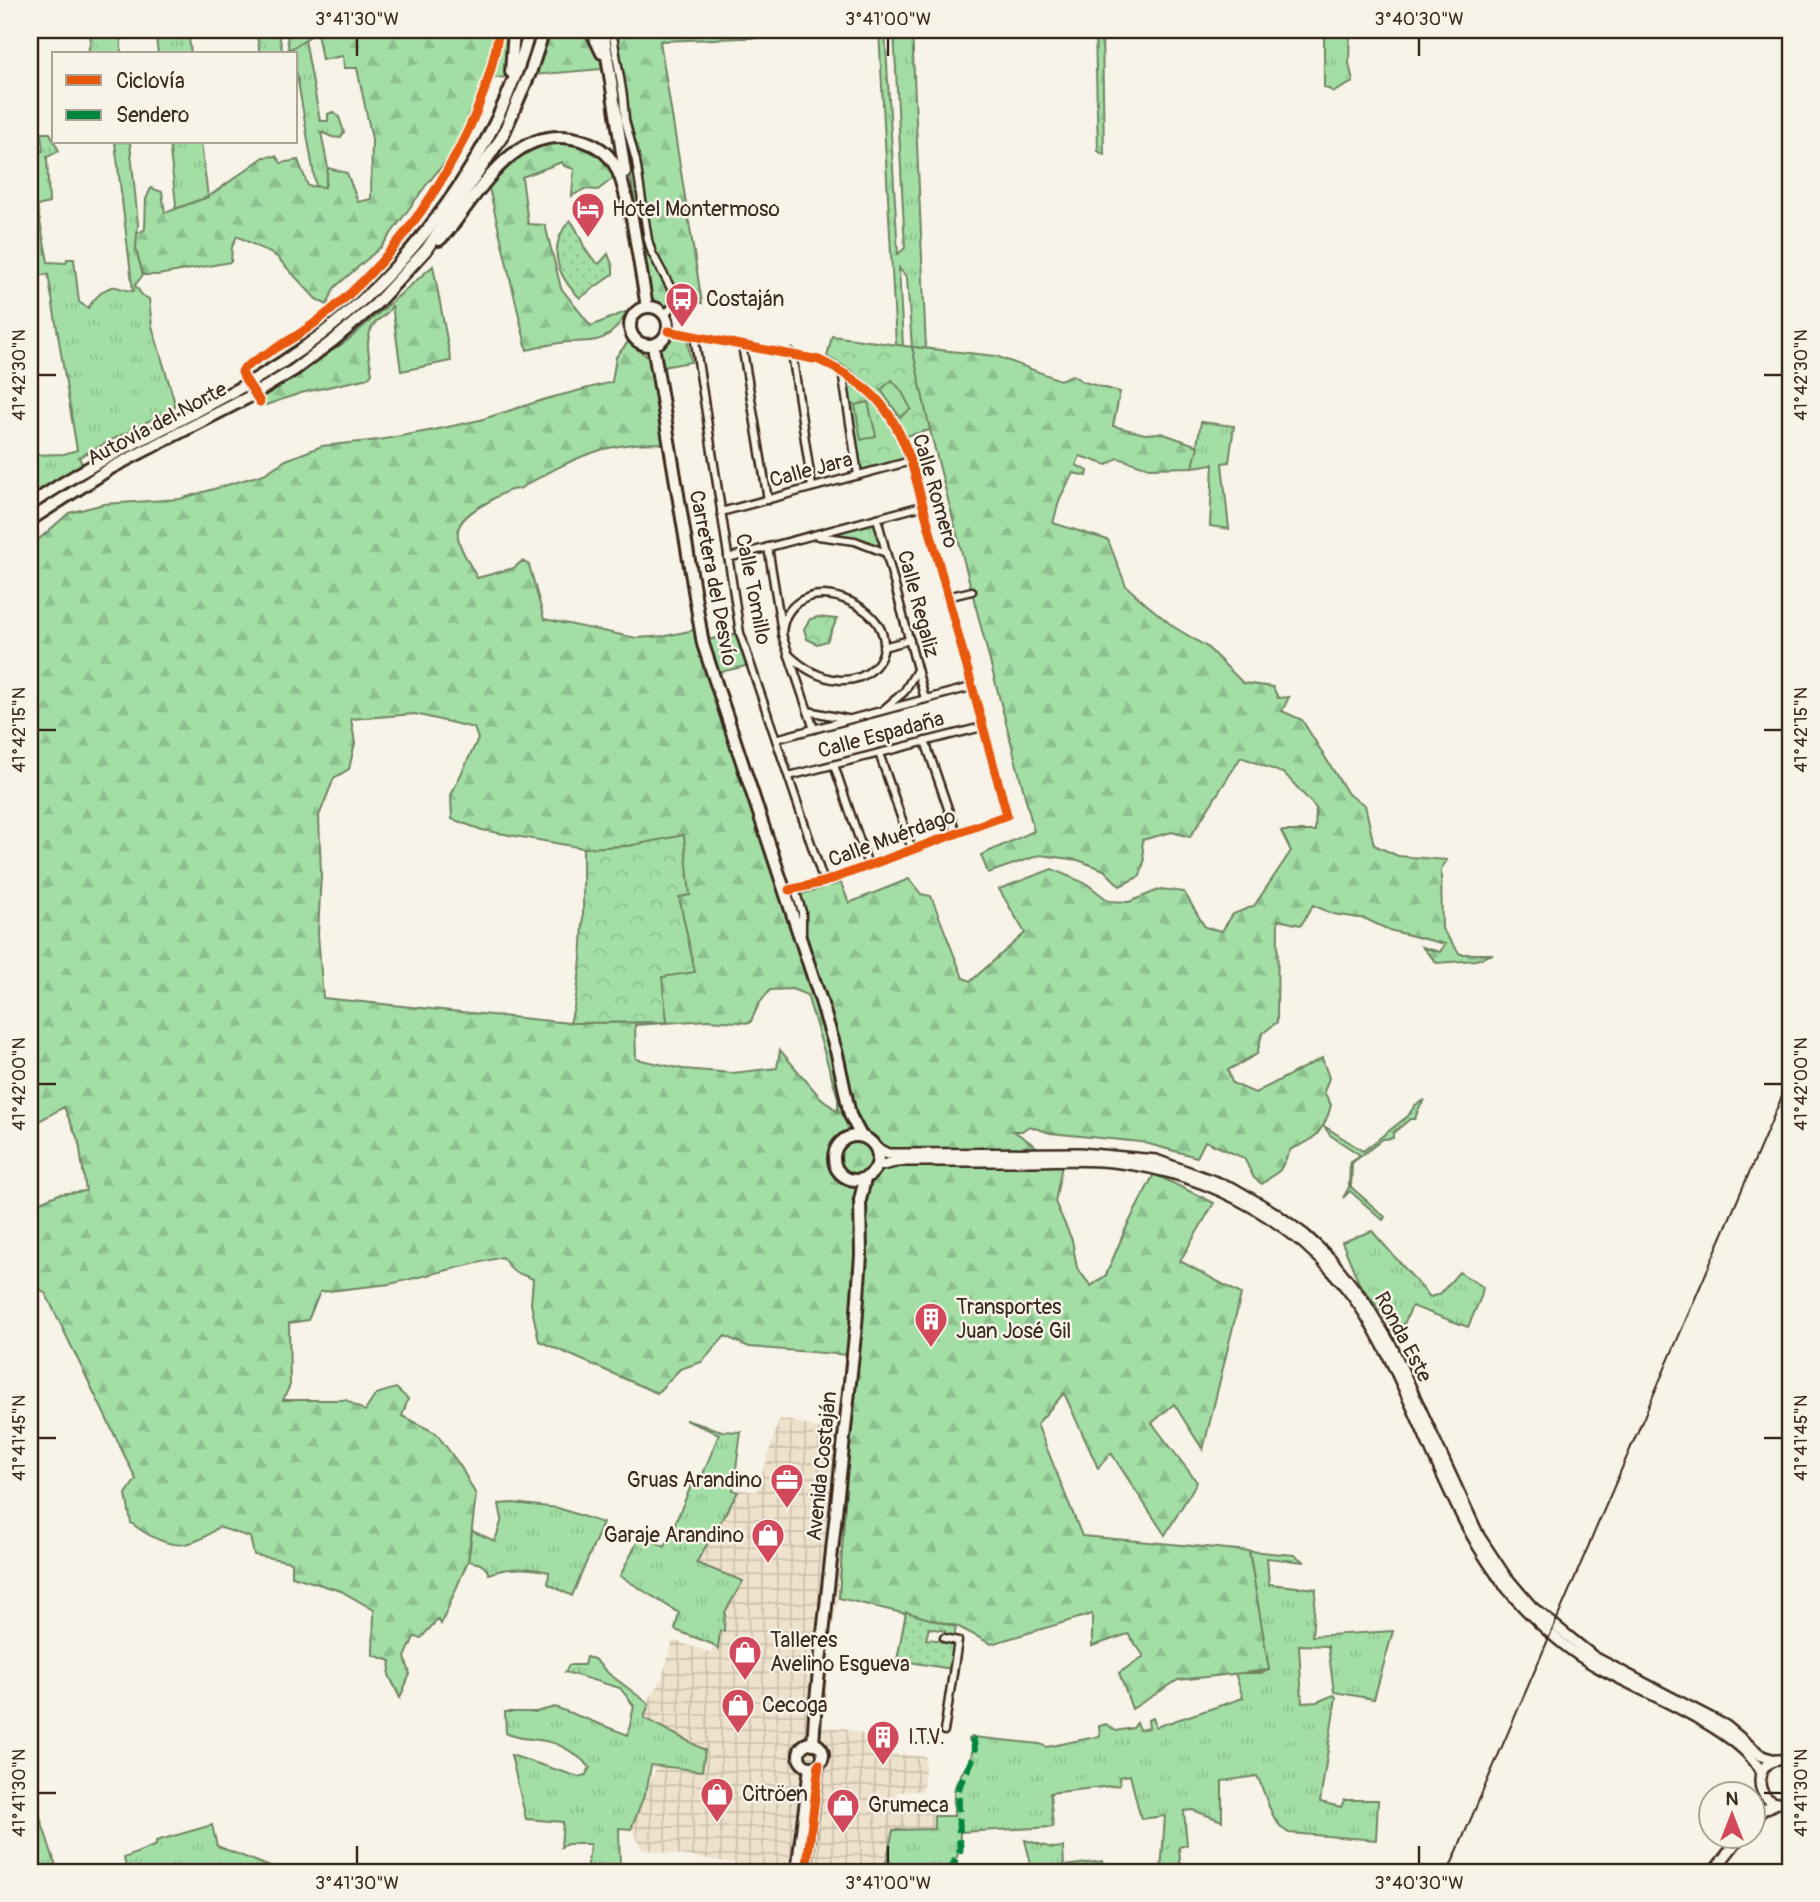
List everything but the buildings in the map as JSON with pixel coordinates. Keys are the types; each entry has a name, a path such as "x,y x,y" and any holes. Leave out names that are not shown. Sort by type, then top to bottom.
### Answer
{"highway":[{"path":"495,120 512,70 514,30"},
{"name":"Autovía del Norte","path":"30,505 113,453 287,360 340,319 380,283 427,229 466,174 495,120 530,30"},
{"name":"Autovía del Norte","path":"30,520 111,468 249,397 294,370 364,316 426,250 502,137 530,73 544,30"},
{"path":"591,30 607,68"},
{"path":"603,30 647,307"},
{"path":"426,250 443,236 479,190 514,153 528,144 549,137 580,140 601,149 612,158 620,172 632,216"},
{"path":"647,307 657,308 665,314 669,326 663,340 653,345 642,344 636,340 630,326 636,312 647,307"},
{"name":"Carretera del Desvío","path":"653,345 703,644 787,891 837,1054 850,1115 861,1136"},
{"name":"Carretera del Desvío","path":"845,1139 850,1115"},
{"path":"849,1180 865,1179 878,1166 876,1148 861,1136 845,1139 836,1148 834,1160 838,1172 849,1180 860,1200"},
{"path":"860,1200 865,1179"},
{"name":"Avenida Costaján","path":"813,1744 853,1348 860,1264 860,1200"},
{"path":"797,1872 814,1766 823,1752 819,1746 813,1744 803,1746 799,1753 802,1762 814,1766"}],"main road":[{"name":"Ronda Este","path":"876,1148 888,1154 1080,1153 1156,1160 1233,1188 1272,1211 1331,1259 1365,1302 1391,1345 1479,1536 1504,1574 1532,1607 1594,1657 1726,1726 1762,1756 1774,1760"},
{"name":"Ronda Este","path":"878,1166 900,1161 1111,1161 1155,1168 1194,1180 1233,1196 1270,1217 1326,1266 1360,1307 1385,1349 1473,1539 1513,1597 1557,1639 1591,1663 1633,1687 1691,1714 1733,1740 1755,1762 1761,1773"},
{"path":"1760,1780 1764,1767 1774,1760 1789,1760"},
{"path":"806,1872 814,1766"},
{"path":"1768,1798 1777,1803 1790,1803"},
{"path":"1768,1809 1777,1803"},
{"path":"1713,1872 1730,1850"}],"street":[{"path":"244,377 244,368 317,321 368,275 431,196 480,104 496,52 499,30"},
{"path":"612,30 625,120 636,161 648,240 676,303 665,314"},
{"name":"Calle Romero","path":"668,331 819,360 842,371 874,393 898,427 911,461 1007,815"},
{"name":"Calle Tomillo","path":"694,335 740,633 824,882"},
{"path":"742,345 768,499"},
{"path":"792,353 812,487"},
{"path":"842,371 858,475"},
{"name":"Calle Jara","path":"721,512 911,461"},
{"path":"728,558 922,506"},
{"name":"Calle Regaliz","path":"877,518 925,699"},
{"path":"812,535 855,541 886,553"},
{"path":"768,547 782,634 814,729"},
{"path":"947,597 972,591"},
{"path":"782,634 784,619 797,603 810,597 829,596 849,602 867,613 879,627 883,647 878,664 869,674 845,681 813,672 788,654"},
{"path":"883,647 909,640"},
{"path":"879,712 904,692 917,670"},
{"path":"776,739 971,687"},
{"path":"808,711 854,719"},
{"name":"Calle Espadaña","path":"789,776 982,727"},
{"path":"925,741 956,832"},
{"path":"879,753 912,849"},
{"path":"834,765 868,865"},
{"name":"Calle Muérdago","path":"787,891 824,882 1007,815"},
{"path":"944,1638 958,1641 944,1731"}],"shaded area":[{"path":"780,1418 853,1437 853,1532 827,1649 821,1727 844,1728 869,1736 871,1751 926,1757 923,1791 897,1792 895,1811 934,1812 934,1829 893,1830 883,1872 792,1872 642,1849 631,1829 669,1736 639,1718 663,1675 673,1640 711,1653 734,1584 692,1567 739,1489 756,1492"}],"green space":[{"path":"92,30 121,30 121,52 88,52"},
{"path":"155,30 188,30 191,52 158,52"},
{"path":"256,30 278,30 283,52 260,52"},
{"path":"286,30 769,30 770,37 660,41 702,303 679,299 664,307 656,303 650,295 613,68 484,79 461,143 382,246 334,288 327,305 316,299 276,256 237,236 232,247 231,262 158,275 143,275 136,249 137,234 145,229 146,199 151,188 162,192 165,213 208,197 264,157 276,156 281,163 298,160 308,186 325,187 328,168 347,173 358,202 371,199 372,139 357,68 344,68 343,56 322,60 317,32 289,50"},
{"path":"879,30 885,30 898,254 905,248 894,30 912,30 926,349 912,347 907,278 899,268 903,346 896,345"},
{"path":"1095,30 1102,30 1104,155 1098,151"},
{"path":"1324,30 1350,30 1349,63 1353,82 1334,92 1324,87"},
{"path":"305,40 320,121 328,121 328,114 333,112 339,117 344,132 340,138 321,132 328,168 325,187 316,187 298,82 298,52 289,50"},
{"path":"41,133 50,133 52,144 56,144 59,151 47,157 49,203 37,206 48,262 66,263 67,259 74,259 79,302 88,308 96,297 108,288 133,291 115,144 130,144 138,224 136,249 143,275 135,285 142,295 149,299 152,326 174,408 79,457 82,464 30,496 30,455 64,454 77,450 48,274 31,278 33,295 30,295 30,151 43,151"},
{"path":"560,142 593,151 617,175 598,190 584,189 572,196 574,169 564,166 562,162 522,177 528,224 545,225 561,288 591,326 625,312 626,314 614,330 603,338 527,350 489,188 520,157 538,147"},
{"path":"169,144 201,144 208,197 175,209"},
{"path":"570,220 593,258 599,264 608,254 613,267 613,274 580,298 565,280 557,261 558,240"},
{"path":"433,266 451,361 401,371 392,305 369,333 372,373 368,378 301,393 266,405 262,397 348,340"},
{"path":"672,335 687,339 691,362 662,367 659,348"},
{"path":"832,336 912,347 930,430 906,436 892,411 874,389 853,372 827,357"},
{"path":"628,342 649,358 669,444 626,445 590,453 519,489 503,493 464,519 459,527 460,544 477,578 514,568 522,561 529,565 544,619 636,638 666,636 699,629 791,897 841,883 849,903 909,879 921,894 931,896 963,978 971,981 1025,933 999,889 1052,869 1087,884 1109,901 1129,902 1161,889 1184,892 1205,927 1222,931 1233,914 1254,906 1291,851 1281,831 1315,831 1316,808 1285,774 1241,757 1190,837 1172,832 1142,840 1144,862 1140,876 1120,886 1104,870 1078,860 1040,855 988,873 981,855 1034,831 923,403 912,347 996,356 1060,380 1072,375 1084,382 1120,392 1113,426 1145,434 1161,433 1198,446 1193,467 1149,468 1118,458 1107,465 1080,456 1076,465 1088,471 1087,476 1073,473 1060,498 1053,523 1108,540 1126,586 1146,604 1174,627 1207,647 1243,683 1273,687 1278,698 1289,697 1282,711 1302,720 1348,794 1365,805 1374,845 1398,856 1447,860 1441,869 1442,929 1460,954 1493,954 1476,960 1437,963 1422,947 1440,952 1445,944 1389,930 1366,919 1333,914 1313,905 1301,925 1278,920 1277,1022 1262,1034 1257,1054 1228,1070 1232,1083 1255,1093 1322,1058 1329,1078 1324,1092 1331,1105 1326,1121 1318,1133 1307,1142 1291,1149 1280,1170 1262,1184 1254,1178 1244,1158 1205,1141 1197,1157 1141,1142 1050,1133 1029,1126 1022,1131 1014,1131 1062,1165 1055,1202 1072,1240 1077,1268 1091,1286 1106,1275 1125,1230 1154,1174 1214,1203 1180,1261 1241,1294 1203,1450 1174,1404 1152,1423 1197,1482 1165,1535 1111,1453 1098,1468 1064,1393 1037,1424 1082,1536 1249,1551 1269,1670 1178,1680 1132,1709 1119,1673 1144,1656 1128,1634 1092,1646 1092,1614 991,1644 957,1626 839,1598 860,1271 851,1305 848,1355 749,1347 725,1336 702,1362 680,1369 657,1393 539,1341 531,1304 533,1279 513,1271 502,1257 390,1284 320,1292 308,1320 289,1323 290,1385 283,1400 346,1400 365,1411 376,1394 396,1388 408,1399 402,1416 436,1433 461,1467 476,1495 468,1561 441,1624 438,1619 421,1638 414,1637 405,1657 410,1674 400,1698 389,1675 391,1661 373,1655 374,1610 341,1591 292,1576 292,1562 254,1555 250,1537 218,1527 195,1541 174,1544 153,1537 131,1523 126,1494 136,1479 46,1294 30,1280 30,1206 59,1194 86,1191 79,1142 64,1107 30,1126 30,547 69,513 104,504 180,499 264,474 286,460 322,446 379,440 480,420 612,382 616,357","holes":["415,714 474,728 478,739 451,795 452,819 482,830 583,848 628,846 690,895 678,897 694,971 661,977 667,1022 570,1023 323,998 318,934 321,874 319,816 334,778 349,769 355,743 351,719","792,989 807,995 838,1098 838,1112 819,1096 780,1050 777,1068 733,1073 683,1069 636,1059 635,1025 709,1020 750,1023 759,1004 770,990"]},
{"path":"846,378 883,413 897,435 905,459 860,470"},
{"path":"892,380 911,409 900,417 881,390"},
{"path":"868,402 876,436 861,440 855,405"},
{"path":"1201,422 1234,426 1229,462 1222,463 1229,529 1210,526 1213,464 1193,467"},
{"path":"875,520 881,549 832,535 833,531"},
{"path":"810,619 837,619 827,641 817,644 807,639 804,629"},
{"path":"735,634 746,666 716,673 707,640"},
{"path":"684,835 690,895 679,897 695,972 662,977 667,1022 570,1023 581,958 583,848 628,846"},
{"path":"1425,1100 1415,1119 1410,1119 1393,1133 1393,1138 1383,1139 1352,1163 1351,1187 1385,1217 1383,1220 1350,1191 1343,1198 1349,1187 1350,1162 1360,1155 1330,1135 1324,1126 1363,1151 1408,1116 1415,1105"},
{"path":"1372,1231 1430,1297 1440,1294 1459,1272 1483,1287 1468,1327 1412,1306 1399,1335 1359,1283 1342,1242"},
{"path":"685,1420 722,1431 741,1432 733,1490 738,1492 696,1563 743,1581 725,1612 724,1631 720,1631 718,1649 712,1644 675,1630 679,1613 620,1576 641,1535 665,1547 691,1486 699,1484 719,1434"},
{"path":"499,1504 558,1508 603,1523 572,1596 548,1584 549,1572 518,1568 489,1574 481,1564 468,1561 472,1531 495,1541 502,1519"},
{"path":"1249,1551 1294,1555 1305,1562 1267,1558 1269,1584 1316,1589 1312,1636 1393,1631 1374,1699 1334,1692 1328,1646 1299,1645 1302,1703 1317,1702 1334,1695 1336,1697 1320,1802 1341,1807 1344,1800 1378,1800 1376,1840 1289,1833 1273,1815 1257,1776 1222,1781 1222,1821 1193,1810 1184,1811 1187,1845 1179,1847 1181,1872 1161,1872 1165,1816 1141,1819 1130,1775 1119,1777 1120,1785 1050,1793 1053,1827 960,1832 959,1852 950,1872 884,1872 893,1830 934,1829 934,1816 954,1816 955,1787 971,1758 972,1746 969,1739 972,1737 1047,1747 1100,1736 1099,1726 1106,1724 1116,1731 1133,1728 1137,1723 1139,1730 1149,1728 1148,1720 1153,1718 1156,1727 1243,1698 1235,1673 1261,1673 1269,1670"},
{"path":"906,1612 956,1627 954,1637 944,1636 945,1631 929,1628 926,1639 954,1642 956,1645 952,1669 897,1660"},
{"path":"586,1657 594,1659 649,1704 644,1718 705,1750 702,1771 651,1765 647,1788 631,1829 619,1828 620,1872 587,1872 590,1844 567,1844 561,1847 563,1822 526,1819 511,1755 579,1777 586,1775 590,1767 557,1744 506,1733 505,1712 536,1712 555,1707 628,1735 634,1706 620,1688 565,1672 569,1665 584,1665"},
{"path":"30,1811 39,1814 58,1872 39,1872"},
{"path":"212,1825 217,1846 283,1872 242,1872 225,1865 224,1872 127,1872 124,1858 156,1845 156,1841"},
{"path":"1025,1840 1052,1848 1063,1847 1064,1866 1102,1861 1105,1872 1033,1872"}],"waterway":[{"path":"1779,1872 1790,1863"}],"railway":[{"path":"1448,1872 1790,1078"}],"marked path":[{"path":"950,1872 960,1850 958,1791 973,1758 972,1737"}],"cycle path":[{"path":"260,402 244,377 244,368 307,328 348,295 379,264 434,192 476,111 490,70 499,30"},
{"path":"668,331 819,360 853,379 887,412 911,461 1007,815 824,882 789,890"},
{"path":"806,1872 819,1764"}],"place":[{"name":"Hotel Montermoso","path":"588,239"},
{"name":"Costaján","path":"682,329"},
{"name":"Transportes Juan José Gil","path":"931,1349"},
{"name":"Gruas Arandino","path":"787,1510"},
{"name":"Garaje Arandino","path":"768,1565"},
{"name":"Talleres Avelino Esgueva","path":"745,1682"},
{"name":"Cecoga","path":"738,1735"},
{"name":"I.T.V.","path":"883,1767"},
{"name":"Citröen","path":"717,1824"},
{"name":"Grumeca","path":"843,1835"}]}
